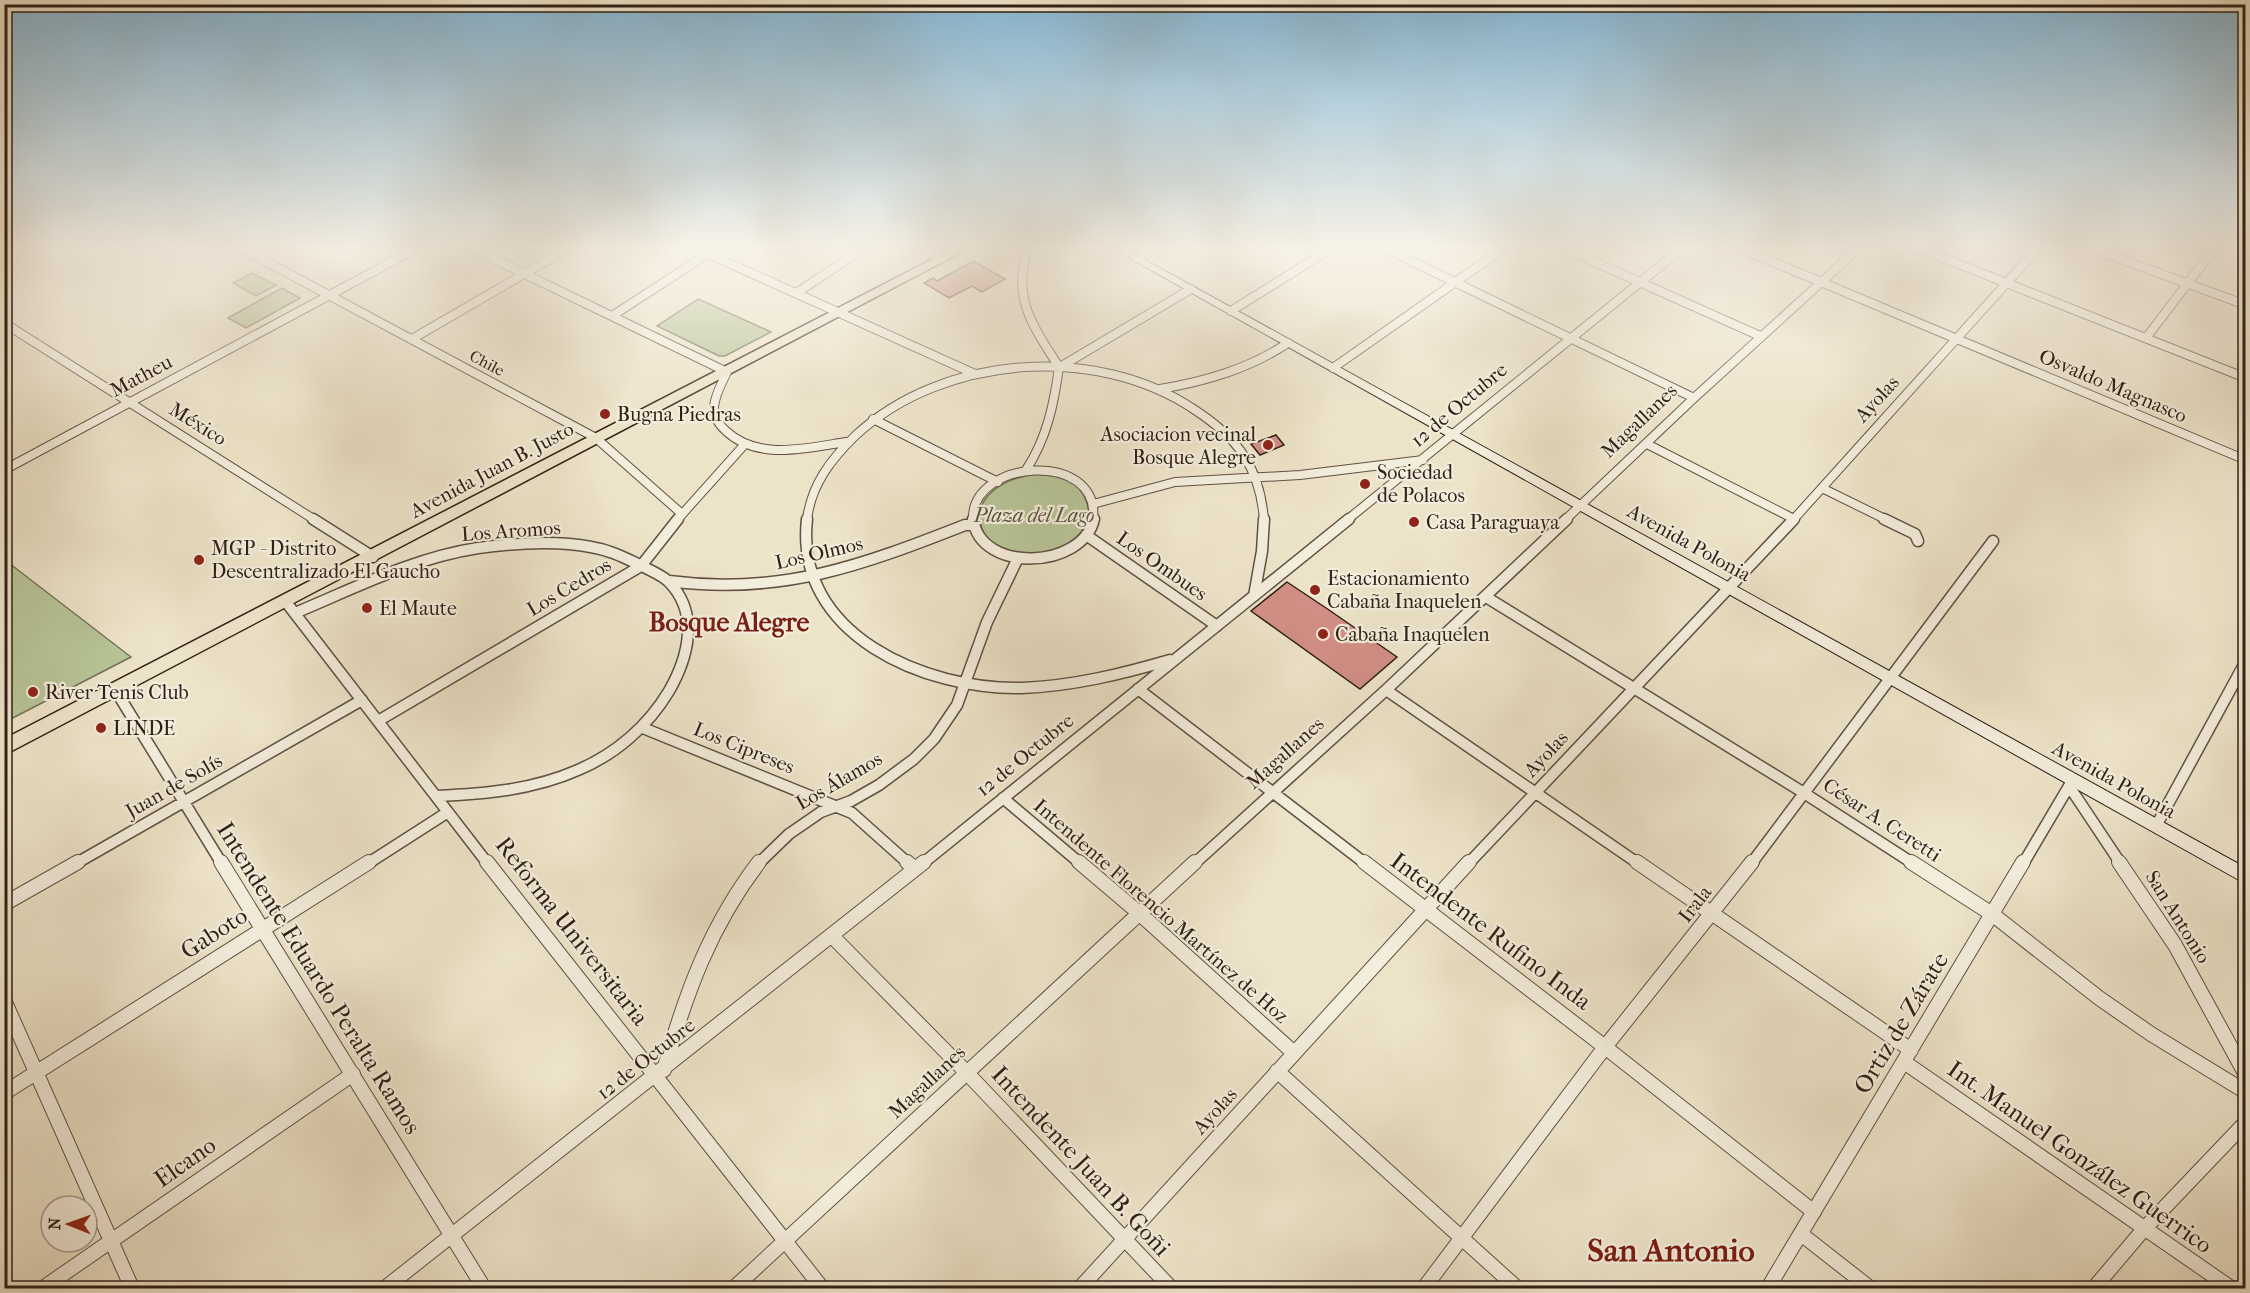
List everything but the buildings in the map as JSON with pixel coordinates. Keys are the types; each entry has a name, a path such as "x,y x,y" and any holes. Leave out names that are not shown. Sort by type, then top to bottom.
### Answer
{"main road":[{"name":"Avenida Juan B. Justo","path":"4,748 291,607 373,557 596,438 852,306"},
{"name":"Avenida Polonia","path":"1221,306 1889,678 2071,783 2156,826 2246,877"}],"street":[{"name":"Matheu","path":"4,470 309,306"},
{"name":"Chile","path":"348,306 596,438 682,514"},
{"path":"412,339 469,306"},
{"path":"592,306 727,372 715,402 716,421 727,434 744,444 781,449 846,442"},
{"path":"612,316 627,306"},
{"path":"829,306 975,374"},
{"path":"1025,306 1059,367 1050,420 1039,448 1026,470"},
{"path":"1059,367 1162,306"},
{"path":"1231,312 1240,306"},
{"path":"1333,368 1420,306"},
{"path":"1505,306 1694,398"},
{"name":"12 de Octubre","path":"385,1288 451,1234 661,1073 832,936 1423,460 1609,306"},
{"path":"1694,306 1760,336"},
{"name":"Magallanes","path":"734,1288 1139,913 1386,690 1794,306"},
{"name":"Osvaldo Magnasco","path":"1878,306 2246,460"},
{"name":"Ayolas","path":"1080,1288 1425,909 1794,519 1986,306"},
{"path":"2065,306 2246,378"},
{"path":"2146,338 2171,306"},
{"name":"México","path":"4,322 373,557"},
{"path":"1160,389 1207,381 1237,372 1262,361 1288,343"},
{"path":"1176,658 1125,674 1077,684 1020,689 968,684 942,678 900,663 865,642 837,616 810,577 806,537 809,503 818,482 830,461 846,442 873,418 923,391 975,374 1018,368 1059,367 1093,370 1128,377 1160,389 1201,411 1234,441 1256,476 1262,500 1264,524 1261,566 1254,596"},
{"path":"873,418 998,482"},
{"name":"Los Cedros","path":"378,721 641,566 682,514 744,444"},
{"path":"1647,444 1794,519"},
{"path":"1093,504 1175,482 1300,475 1423,460"},
{"path":"1026,470 1056,472 1074,478 1083,484 1093,504 1093,522 1086,535 1058,553 1030,559 997,552 988,546 978,536 973,525 972,513 985,490 1026,470"},
{"path":"1822,488 1915,534 1918,541"},
{"name":"Los Olmos","path":"669,581 702,586 810,577 882,556 964,525 973,525"},
{"name":"Los Ombues","path":"1086,535 1217,626"},
{"name":"Irala","path":"1424,1288 1605,1047 1712,915 1993,541"},
{"name":"Los Aromos","path":"291,607 417,562 440,556 524,544 593,547 612,552 669,581"},
{"name":"Los Álamos","path":"661,1073 700,956 734,898 769,853 790,834 815,815 853,800 872,789 927,747 944,727 968,684 989,616 1018,558"},
{"path":"436,796 500,791 565,776 596,763 644,728 671,690 684,664 689,639 688,619 682,602 669,581"},
{"name":"César A. Ceretti","path":"1486,597 1804,793 1992,914 2108,1004 2151,1034 2246,1092"},
{"name":"Reforma Universitaria","path":"291,607 448,812 661,1073 822,1288"},
{"path":"2156,826 2242,675 2246,661"},
{"name":"Intendente Rufino Inda","path":"1138,689 1605,1047 1814,1212"},
{"name":"Int. Manuel González Guerrico","path":"1386,690 1712,915 2144,1229 2231,1288"},
{"name":"Intendente Eduardo Peralta Ramos","path":"116,691 484,1288"},
{"name":"Juan de Solís","path":"4,904 362,700"},
{"name":"Los Cipreses","path":"644,728 837,806 866,824 915,869"},
{"name":"Ortiz de Zárate","path":"1768,1288 2071,783"},
{"name":"San Antonio","path":"2071,783 2084,813 2149,903 2183,958 2246,1075"},
{"name":"Intendente Florencio Martínez de Hoz","path":"1002,798 1139,913 1294,1053"},
{"name":"Gaboto","path":"4,1093 448,812"},
{"name":"Intendente Juan B. Goñi","path":"832,936 967,1073 1171,1288"},
{"path":"4,1000 132,1288"},
{"path":"1277,1071 1516,1288"},
{"name":"Elcano","path":"43,1288 353,1074"},
{"path":"2094,1288 2144,1229 2246,1122"},
{"path":"1801,1234 1870,1288"}],"green space":[{"path":"249,306 285,306 246,328 228,318"},
{"path":"687,306 714,306 771,332 725,356 719,356 657,326"},
{"name":"Plaza del Lago","path":"1037,474 1064,478 1079,488 1086,500 1088,511 1083,530 1067,545 1047,554 1034,555 1000,550 982,529 981,506 986,497 1004,484 1014,479"},
{"name":"River Tenis Club","path":"5,560 131,657 5,722"}],"place":[{"name":"Bugna Piedras","path":"605,414"},
{"name":"Asociacion vecinal Bosque Alegre","path":"1268,445"},
{"name":"Sociedad de Polacos","path":"1365,484"},
{"name":"Casa Paraguaya","path":"1414,522"},
{"name":"MGP - Distrito Descentralizado El Gaucho","path":"199,560"},
{"name":"Estacionamiento Cabaña Inaquelen","path":"1315,590"},
{"name":"El Maute","path":"367,608"},
{"name":"Cabaña Inaquelen","path":"1323,634"},
{"name":"River Tenis Club","path":"33,692"},
{"name":"LINDE","path":"101,728"}],"district":[{"name":"Bosque Alegre","path":"729,622"},
{"name":"San Antonio","path":"1671,1250"}]}
